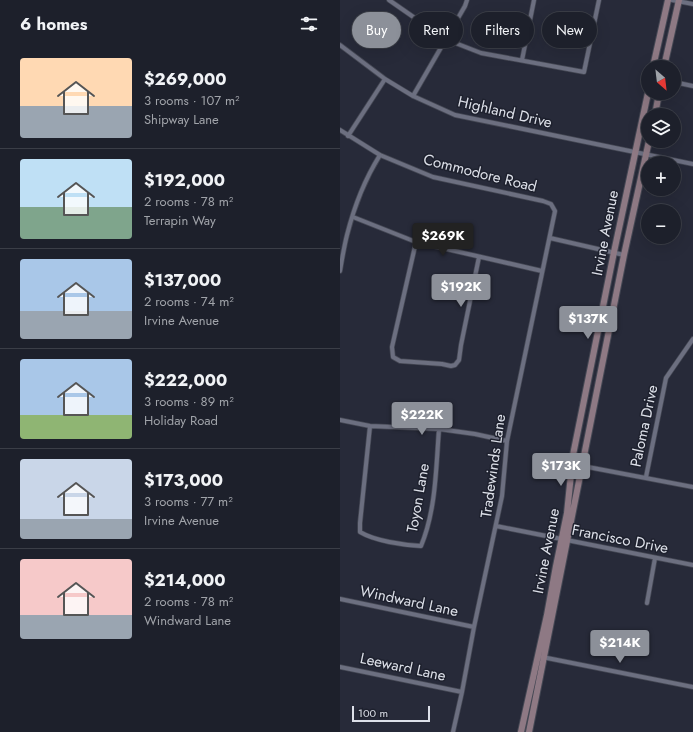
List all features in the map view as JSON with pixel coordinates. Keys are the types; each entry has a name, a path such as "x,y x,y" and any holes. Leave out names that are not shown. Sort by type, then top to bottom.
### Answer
{"main road":[{"path":"655,60 668,0"},
{"path":"665,60 677,0"},
{"name":"Irvine Avenue","path":"564,540 572,464 614,252 646,100"},
{"name":"Irvine Avenue","path":"529,732 564,540 583,466 624,255 648,148"},
{"name":"Irvine Avenue","path":"521,732 542,657"}],"street":[{"path":"389,0 409,14"},
{"path":"461,12 467,0"},
{"path":"522,60 534,0"},
{"path":"463,46 481,53 584,72 599,0"},
{"path":"677,0 693,4"},
{"name":"Highland Drive","path":"340,45 385,79 413,96 455,115 693,164"},
{"path":"413,96 441,48"},
{"path":"348,136 385,79"},
{"path":"681,83 693,86"},
{"name":"Commodore Road","path":"340,130 380,155 433,177 552,204"},
{"path":"340,271 347,234 368,175 380,155"},
{"name":"Tradewinds Lane","path":"453,732 502,496 507,441 550,238 555,211 552,204"},
{"path":"353,217 416,242 542,272"},
{"path":"550,238 624,255"},
{"path":"416,242 392,347 393,357 400,361 435,363 451,366 455,365 459,360 479,257"},
{"name":"Paloma Drive","path":"646,477 666,378 693,340"},
{"path":"340,420 370,426 439,429 475,434 507,441"},
{"name":"Toyon Lane","path":"370,426 360,532 368,536 409,545 421,546 425,535 432,501 439,429"},
{"path":"572,464 693,487"},
{"name":"Francisco Drive","path":"496,526 693,565"},
{"path":"647,603 655,558"},
{"name":"Windward Lane","path":"340,599 474,627"},
{"path":"542,657 693,688"},
{"name":"Leeward Lane","path":"340,666 462,692"}]}
